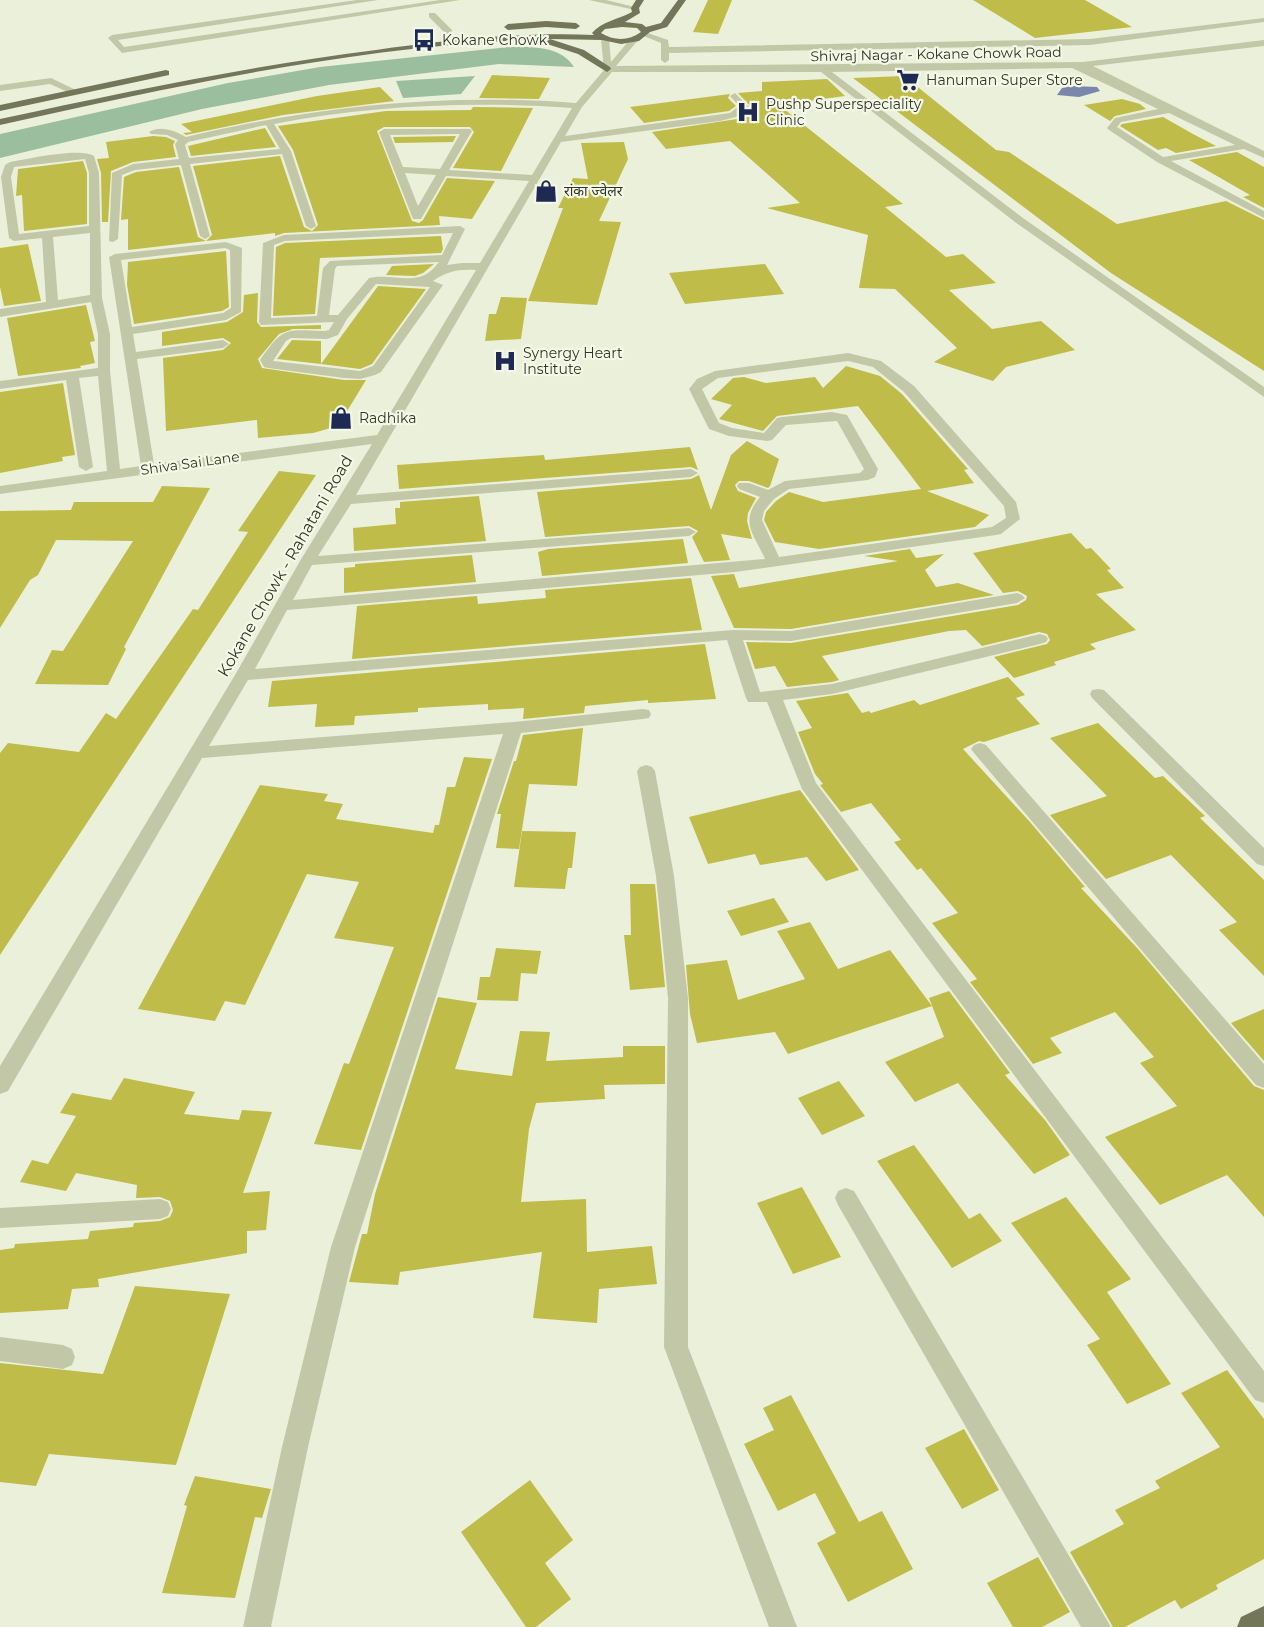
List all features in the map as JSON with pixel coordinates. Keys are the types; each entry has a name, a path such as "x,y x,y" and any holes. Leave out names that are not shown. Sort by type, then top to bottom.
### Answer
{"main road":[{"path":"0,122 146,89 338,56 500,38 569,36 635,39 645,32 664,25 682,0"},
{"path":"613,25 636,13 637,4"},
{"path":"502,27 546,24 592,27 631,25 645,32"},
{"path":"592,27 603,38"},
{"path":"444,33 460,31"},
{"path":"500,38 552,42 581,52 607,69"},
{"path":"0,108 177,71"},
{"path":"1251,1627 1264,1620"}],"street":[{"path":"374,0 112,38 122,50 456,0"},
{"path":"404,0 412,6"},
{"path":"593,0 637,4"},
{"path":"432,15 444,33"},
{"name":"Shivraj Nagar - Kokane Chowk Road","path":"666,55 1090,42 1131,39 1264,20"},
{"path":"645,32 665,42 665,70"},
{"name":"Shivraj Nagar - Kokane Chowk Road","path":"666,55 1049,59 1157,50 1264,34"},
{"path":"603,38 607,69"},
{"name":"Kokane Chowk - Rahatani Road","path":"0,1085 243,675 307,561 346,500 578,106 607,69 635,39"},
{"name":"Shivraj Nagar - Kokane Chowk Road","path":"607,69 823,69 1078,65 1264,43"},
{"path":"1078,65 1153,105 1170,110 1264,155"},
{"path":"823,69 1019,220 1264,393"},
{"path":"0,88 51,81 73,92"},
{"path":"558,140 733,115 744,107 735,96"},
{"path":"205,236 180,144 185,140 270,123 410,103 482,101 578,106"},
{"path":"1170,110 1118,120 1112,128 1161,160 1264,215"},
{"path":"270,123 286,151 311,226"},
{"path":"467,131 417,217 399,170 384,132 467,131"},
{"path":"154,132 169,132 185,140"},
{"path":"1161,160 1245,146"},
{"path":"113,239 117,173 133,167 286,151"},
{"path":"0,481 86,467 113,468 104,371 104,334 96,298 94,173 89,156 63,157 5,166 14,238"},
{"path":"399,170 535,178"},
{"path":"342,318 266,322 269,243 284,238 460,228 443,264 423,282"},
{"path":"0,240 95,229"},
{"path":"47,234 52,304"},
{"path":"126,331 234,313 237,309 236,248 226,245 115,257 126,331 132,356 148,469"},
{"path":"323,318 329,268 334,263 443,264 457,277 479,272"},
{"path":"373,280 423,282 437,285 377,369 360,375 266,363 282,338 296,334 327,335 334,332 342,318 373,280"},
{"path":"0,313 96,298"},
{"path":"132,356 223,344"},
{"path":"282,606 774,564 996,531 1013,519 1011,505 909,389 878,364 854,357 715,375 701,382 695,389 714,426 729,432 767,437 783,421 832,416 842,418 871,469 870,474 863,477 785,484 769,496 756,510 755,520 774,564"},
{"path":"0,384 104,371"},
{"path":"72,376 86,467"},
{"name":"Shiva Sai Lane","path":"0,490 113,468 148,469 380,439"},
{"path":"346,500 691,473"},
{"path":"744,486 769,496"},
{"path":"307,561 689,532"},
{"path":"243,675 733,635 791,636 1017,597"},
{"path":"733,635 754,698 832,690 1040,639"},
{"path":"1098,694 1264,859"},
{"path":"773,696 808,784 1264,1391"},
{"path":"196,753 514,728 643,714"},
{"path":"257,1627 294,1447 343,1247 514,728"},
{"path":"980,749 1264,1079"},
{"path":"646,771 665,876 678,998 676,1347 783,1627"},
{"path":"846,1198 1097,1627"},
{"path":"0,1218 160,1209"},
{"path":"0,1349 63,1357"}],"green space":[{"path":"509,47 553,51 568,60 574,67 499,64 329,85 202,109 0,158 0,134 228,83 320,67"},
{"path":"475,76 461,94 403,98 396,81"}],"water":[{"path":"1097,87 1100,91 1079,97 1057,95 1062,88"}],"building":[{"path":"708,0 732,0 718,34 693,32"},
{"path":"973,0 1085,0 1132,27 1035,38"},
{"path":"492,75 550,78 539,99 479,98"},
{"path":"904,76 996,150 1009,152 1117,224 1226,201 1264,220 1264,371 1111,273 853,78"},
{"path":"827,79 845,96 779,105 903,204 885,207 946,257 963,254 996,283 949,290 992,329 1041,321 1075,350 1006,367 993,381 934,362 957,348 895,289 859,288 868,235 767,208 800,203 730,141 666,149 652,132 737,119 751,107 738,93 762,91 762,82"},
{"path":"380,87 394,101 283,115 186,135 183,133 192,132 181,124 317,96"},
{"path":"730,94 728,98 736,106 729,111 644,123 630,107"},
{"path":"1122,99 1140,104 1146,109 1115,116 1110,121 1084,105"},
{"path":"473,107 533,108 501,171 453,168 474,132 470,127 384,127 377,131 412,221 419,223 423,220 447,178 495,181 472,219 439,216 440,225 284,233 275,236 275,233 206,241 212,235 193,166 280,156 304,227 312,231 318,225 293,150 278,126 386,111 471,110"},
{"path":"1163,117 1216,146 1176,153 1166,148 1158,150 1120,126"},
{"path":"265,128 276,147 191,156 188,146"},
{"path":"153,136 166,137 175,141 173,145 176,157 133,162 111,171 108,222 102,222 101,173 97,159 109,158 106,142"},
{"path":"456,136 453,142 395,143 393,137"},
{"path":"624,142 628,159 599,221 621,222 597,305 528,301 563,208 558,208 573,178 588,179 581,143"},
{"path":"1237,152 1264,167 1264,208 1243,197 1250,195 1189,160"},
{"path":"83,161 87,173 87,224 24,231 22,195 16,196 18,169"},
{"path":"179,167 198,237 206,241 128,250 128,219 121,220 124,177 136,172"},
{"path":"441,236 443,249 441,253 320,258 315,314 273,316 276,247 285,243"},
{"path":"28,244 41,301 4,306 0,287 0,248"},
{"path":"226,251 229,307 222,311 134,324 127,285 128,262"},
{"path":"434,264 415,276 386,275 392,266"},
{"path":"765,264 784,294 685,304 669,273"},
{"path":"378,286 426,289 372,364 360,369 321,364"},
{"path":"258,293 257,322 261,327 321,325 321,329 293,329 279,334 258,359 262,368 344,380 366,380 338,426 313,433 258,438 257,420 166,431 163,358 223,350 231,343 223,338 162,346 162,332 227,322 243,312 244,295"},
{"path":"501,297 527,298 521,339 485,341 489,314 496,314"},
{"path":"86,305 95,341 90,342 95,363 80,366 81,368 18,376 7,318"},
{"path":"292,340 321,341 321,364 277,359"},
{"path":"846,366 880,376 902,394 968,469 964,470 974,483 927,491 989,515 975,527 819,549 775,542 764,520 766,512 789,492 823,502 921,489 858,406 777,416 763,431 719,419 732,405 711,399 733,378 744,377 766,383 815,377 823,388"},
{"path":"63,383 75,455 62,457 63,461 0,473 0,392"},
{"path":"747,441 779,459 768,488 749,481 739,481 735,485 738,491 756,498 748,513 747,521 752,539 721,534 730,560 704,562 692,537 698,531 689,526 545,537 537,492 691,479 699,475 711,510 731,455"},
{"path":"690,447 698,470 691,467 399,489 397,465 544,455 545,460"},
{"path":"279,471 316,475 0,955 0,753 8,743 79,752 106,713 116,719 193,609 198,610 248,532 238,531"},
{"path":"162,486 210,488 124,647 126,649 108,685 35,684 52,650 63,651 133,541 56,540 38,575 30,580 0,628 0,511 71,510 74,502 153,502"},
{"path":"479,496 486,541 354,551 353,528 396,524 395,508 400,508 400,502"},
{"path":"1071,533 1086,549 1091,548 1111,569 1107,570 1124,588 1096,594 1136,630 1090,644 1096,649 1014,678 994,657 1047,644 1050,640 1047,634 1039,632 982,646 966,630 949,631 822,656 839,680 832,682 787,687 775,666 755,669 746,642 791,643 1018,605 1026,600 1027,596 1018,591 1003,593 973,553"},
{"path":"683,539 688,563 542,576 538,552 548,549"},
{"path":"910,549 916,558 944,554 925,570 936,587 958,583 994,595 791,629 734,628 711,576 734,574 739,588 898,561 864,556"},
{"path":"472,555 476,582 344,593 344,568 355,567 355,564"},
{"path":"691,578 702,630 352,659 357,606 477,596 478,604 546,598 545,590"},
{"path":"705,644 716,699 648,703 648,700 585,706 584,713 523,719 524,708 488,710 488,704 418,708 418,712 355,716 354,725 315,727 317,704 268,707 272,681"},
{"path":"1008,677 1025,695 1016,698 1040,724 984,742 979,741 963,749 1030,822 1085,887 1081,888 1138,949 1254,1086 1264,1090 1264,1217 1227,1175 1160,1205 1105,1137 1177,1106 1140,1063 1154,1057 1115,1012 1050,1038 1062,1053 1033,1064 970,982 977,979 932,923 958,913 921,868 917,870 894,842 901,840 871,803 841,812 820,785 823,784 815,774 798,732 812,728 796,701 848,693 862,713 869,711 871,713 914,700 920,705"},
{"path":"1098,723 1155,778 1163,776 1205,816 1200,818 1264,880 1264,976 1219,930 1237,922 1171,855 1106,879 1050,815 1107,796 1050,738"},
{"path":"583,728 577,786 529,784 519,849 496,848 501,814 497,814 523,735"},
{"path":"464,757 492,759 361,1150 314,1144 344,1063 349,1064 394,947 334,938 359,882 307,874 245,1005 225,1001 215,1021 138,1009 260,785 328,794 324,801 343,804 336,819 433,833 435,825 439,825 447,787 455,787"},
{"path":"800,790 859,870 826,881 807,857 760,865 755,854 708,864 689,817"},
{"path":"522,831 576,832 572,868 568,868 565,889 514,887"},
{"path":"630,884 655,884 665,987 630,990 624,935 631,935"},
{"path":"774,898 789,922 741,936 727,911"},
{"path":"810,922 838,969 890,950 932,1006 788,1054 775,1032 697,1043 690,1014 686,965 727,960 738,1000 805,979 777,931"},
{"path":"496,948 541,951 537,974 521,973 518,1001 477,1000 480,977 490,977"},
{"path":"949,991 1010,1073 1005,1075 1045,1120 1070,1155 1034,1174 958,1083 915,1102 885,1062 944,1037 929,998"},
{"path":"438,997 477,1003 455,1069 512,1076 520,1031 550,1032 546,1061 623,1057 623,1046 665,1046 665,1084 604,1085 605,1099 536,1103 529,1129 521,1202 586,1199 587,1252 652,1246 657,1284 599,1289 597,1323 533,1318 542,1252 400,1272 398,1285 349,1282 362,1234 367,1234 375,1194"},
{"path":"1264,1009 1264,1061 1231,1023"},
{"path":"124,1078 195,1092 184,1114 239,1120 242,1110 272,1112 243,1193 270,1191 266,1230 247,1231 247,1253 98,1279 99,1287 72,1289 68,1309 0,1313 0,1250 14,1248 15,1244 88,1239 90,1231 133,1227 134,1223 160,1221 170,1217 173,1210 170,1201 160,1197 136,1198 137,1185 76,1173 66,1191 20,1182 32,1160 48,1164 76,1116 60,1113 72,1093 111,1100"},
{"path":"839,1081 865,1116 822,1135 798,1098"},
{"path":"914,1145 969,1219 980,1213 1002,1241 952,1268 877,1161"},
{"path":"802,1187 841,1257 793,1274 757,1203"},
{"path":"1066,1197 1131,1279 1107,1292 1171,1384 1127,1404 1087,1345 1100,1339 1011,1223"},
{"path":"135,1286 230,1294 176,1465 49,1454 36,1486 0,1482 0,1363 103,1374"},
{"path":"1227,1370 1264,1419 1264,1559 1216,1585 1218,1589 1181,1609 1175,1600 1125,1627 1113,1627 1070,1552 1124,1524 1115,1510 1160,1488 1155,1481 1220,1447 1181,1393"},
{"path":"791,1395 859,1522 882,1511 913,1569 848,1602 817,1543 836,1533 815,1493 778,1511 744,1444 774,1430 763,1408"},
{"path":"964,1429 999,1490 962,1509 925,1448"},
{"path":"195,1476 271,1489 262,1518 255,1517 235,1598 162,1593 187,1506 184,1505"},
{"path":"530,1480 573,1540 545,1563 571,1599 536,1627 526,1627 461,1532"},
{"path":"1038,1557 1070,1612 1042,1627 1013,1627 987,1583"}],"place":[{"name":"Kokane Chowk","path":"424,40"},
{"name":"Hanuman Super Store","path":"908,80"},
{"name":"Pushp Superspeciality Clinic","path":"748,112"},
{"name":"रांका ज्वेलर","path":"546,191"},
{"name":"Synergy Heart Institute","path":"505,361"},
{"name":"Radhika","path":"341,418"}]}
